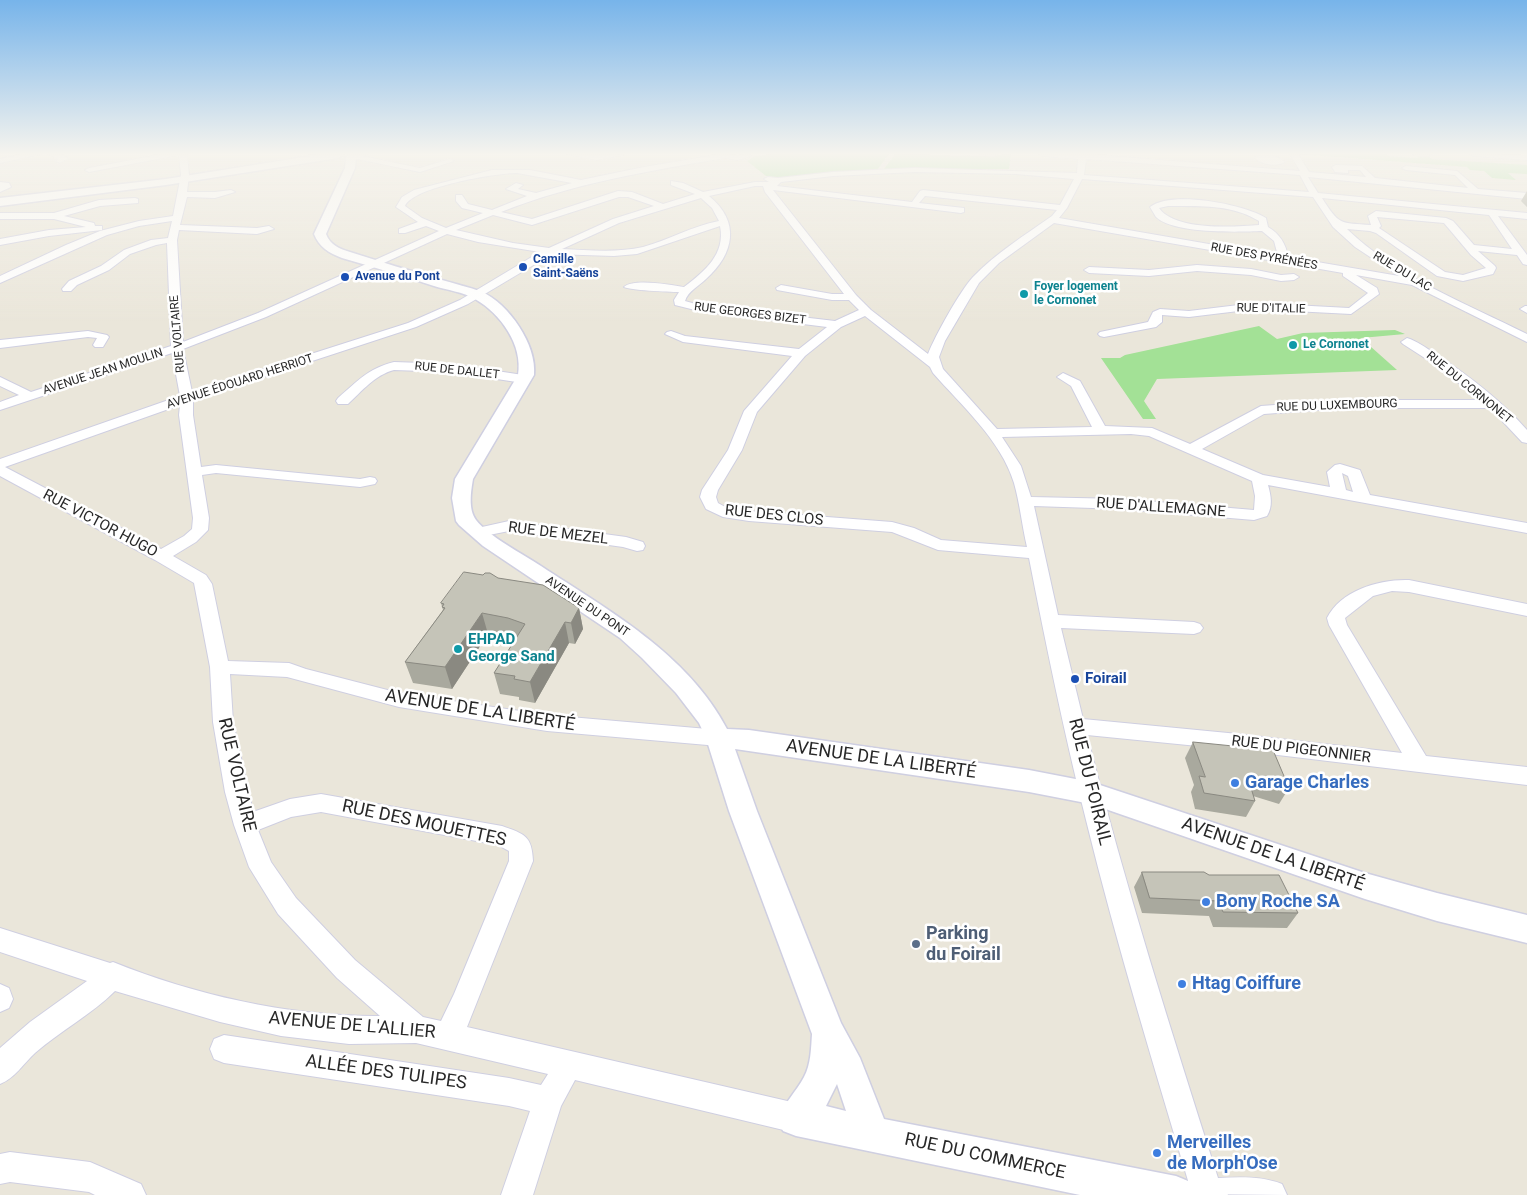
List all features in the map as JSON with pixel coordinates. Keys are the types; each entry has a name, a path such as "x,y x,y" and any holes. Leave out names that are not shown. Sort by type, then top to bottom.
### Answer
{"street":[{"path":"54,216 76,210"},
{"name":"RUE VOLTAIRE","path":"161,556 190,539 200,530 201,518 177,342 172,240 179,210"},
{"name":"AVENUE DU PONT","path":"331,210 320,234 321,239 334,250 478,295 491,304 504,317 526,351 527,370 524,379 464,479 461,498 466,521 490,542 603,616 650,652 684,687 709,718 719,738 743,811 829,1034"},
{"path":"403,210 425,223 446,231 491,242 551,250 641,255 660,244 702,227 724,223 717,210"},
{"path":"481,210 526,221 539,221 572,210"},
{"name":"AVENUE JEAN MOULIN","path":"0,406 177,342 207,336 287,304 496,210"},
{"name":"AVENUE ÉDOUARD HERRIOT","path":"0,464 390,333 451,309 478,295 551,250 600,227 650,210"},
{"name":"RUE DU FOIRAIL","path":"788,210 852,297 867,312 919,354 937,362 936,370 994,433 1014,466 1027,501 1035,553 1074,726 1198,1195"},
{"path":"937,362 962,314 966,295 975,281 987,269 1053,220 1062,210"},
{"path":"1156,210 1164,218 1183,224 1214,229 1264,228 1274,233 1279,240 1284,260"},
{"path":"1237,210 1258,216 1263,220 1264,228"},
{"name":"RUE DU LAC","path":"1326,210 1336,225 1358,245 1415,282 1527,339"},
{"path":"1469,210 1527,216"},
{"path":"1491,212 1527,262"},
{"path":"1372,228 1376,226 1372,216 1376,214 1449,223 1454,220 1462,223"},
{"path":"0,216 54,216 101,228"},
{"name":"RUE DES PYRÉNÉES","path":"1053,220 1131,234 1184,251 1284,260 1415,282"},
{"path":"0,242 49,233 176,222 257,231 269,229"},
{"path":"402,231 425,223"},
{"name":"RUE GEORGES BIZET","path":"724,223 727,233 725,247 718,260 687,290 680,298 679,303 686,306 837,325"},
{"path":"1449,223 1467,245 1472,248 1519,252"},
{"path":"1336,225 1372,228 1441,274 1447,276 1463,278 1489,272 1491,268 1489,264 1474,253 1472,248"},
{"path":"0,280 28,269 78,242 122,227"},
{"path":"1122,243 1131,234"},
{"path":"67,289 73,283 105,268 128,252 154,242 172,240"},
{"path":"1184,251 1197,268"},
{"path":"1089,270 1148,273 1197,268 1251,272 1281,278 1294,277"},
{"name":"RUE D'ITALIE","path":"1104,334 1152,324 1156,322 1157,314 1160,312 1189,314 1248,306 1351,311 1374,294 1373,290 1345,273 1345,271"},
{"name":"RUE GEORGES BIZET","path":"629,287 641,286 687,290"},
{"path":"782,288 832,297 852,297"},
{"name":"RUE DES CLOS","path":"867,312 858,314 837,325 801,353 751,411 735,450 710,490 708,497 711,506 723,512 749,516 892,527 908,531 938,545 1035,553"},
{"path":"0,344 88,334 103,337 99,345"},
{"path":"671,334 683,339 801,353"},
{"name":"RUE DU CORNONET","path":"1407,342 1441,363 1492,404 1515,424 1527,439"},
{"name":"RUE DE DALLET","path":"343,401 378,372 392,367 436,367 524,379"},
{"path":"1063,377 1076,384 1102,431"},
{"path":"0,381 30,396"},
{"name":"RUE DU LUXEMBOURG","path":"1191,449 1261,410 1344,404 1492,404"},
{"path":"994,433 1152,432 1259,479 1527,528"},
{"path":"1339,494 1334,472 1340,468 1355,473 1363,498"},
{"path":"194,472 216,469 360,483 370,481"},
{"name":"RUE VICTOR HUGO","path":"0,470 161,556 200,579"},
{"name":"RUE D'ALLEMAGNE","path":"1027,501 1130,504 1254,515 1261,513 1263,508 1263,496 1259,479"},
{"name":"RUE DE MEZEL","path":"479,532 509,526 626,542 637,546"},
{"name":"RUE VOLTAIRE","path":"200,579 203,584 220,668 223,722 236,792 245,825 261,867 287,906 346,969 416,1029"},
{"path":"1419,763 1338,625 1336,618 1339,612 1367,592 1392,585 1409,586 1527,610"},
{"path":"1051,621 1194,628"},
{"name":"AVENUE DE LA LIBERTÉ","path":"220,668 289,670 300,675 399,700 547,723 749,740 1029,781 1091,793 1364,886 1437,907 1527,929"},
{"name":"RUE DU PIGEONNIER","path":"1074,726 1228,741 1527,776"},
{"name":"RUE DES MOUETTES","path":"245,825 290,808 321,803 502,836 521,846 522,861 464,1003 448,1036"},
{"name":"AVENUE DE L'ALLIER","path":"0,940 146,988 220,1009 281,1022 349,1030 416,1029 796,1118"},
{"path":"3,1061 59,1017 102,987 113,976"},
{"path":"796,1118 819,1086 828,1055 829,1034"},
{"path":"829,1034 839,1050 858,1092 871,1133"},
{"name":"ALLÉE DES TULIPES","path":"224,1049 510,1092 548,1101"},
{"path":"517,1195 548,1101 569,1064"},
{"name":"RUE DU COMMERCE","path":"796,1118 980,1158 1198,1195 1240,1192 1271,1195"},
{"path":"0,1169 10,1168 90,1176 130,1195"}],"green space":[{"path":"1259,326 1277,339 1303,333 1395,330 1405,334 1361,338 1397,370 1157,379 1144,401 1156,419 1143,419 1101,358 1120,358 1125,355"}],"building":[{"path":"464,572 483,575 490,573 498,578 543,585 579,608 571,623 565,622 530,682 514,679 515,676 494,673 525,624 508,618 482,613 445,667 405,662 445,608 442,607 444,604 441,603"},
{"path":"1193,742 1273,750 1289,788 1247,775 1255,801 1204,793 1199,776 1205,777"},
{"path":"1142,872 1204,872 1209,875 1279,875 1298,913 1223,912 1218,901 1150,898"}],"place":[{"name":"Camille Saint-Saëns","path":"523,267"},
{"name":"Avenue du Pont","path":"345,277"},
{"name":"Foyer logement le Cornonet","path":"1024,294"},
{"name":"Le Cornonet","path":"1293,345"},
{"name":"EHPAD George Sand","path":"458,649"},
{"name":"Foirail","path":"1075,679"},
{"name":"Garage Charles","path":"1235,783"},
{"name":"Bony Roche SA","path":"1206,902"},
{"name":"Parking du Foirail","path":"916,944"},
{"name":"Htag Coiffure","path":"1182,984"},
{"name":"Merveilles de Morph'Ose","path":"1157,1153"}]}
